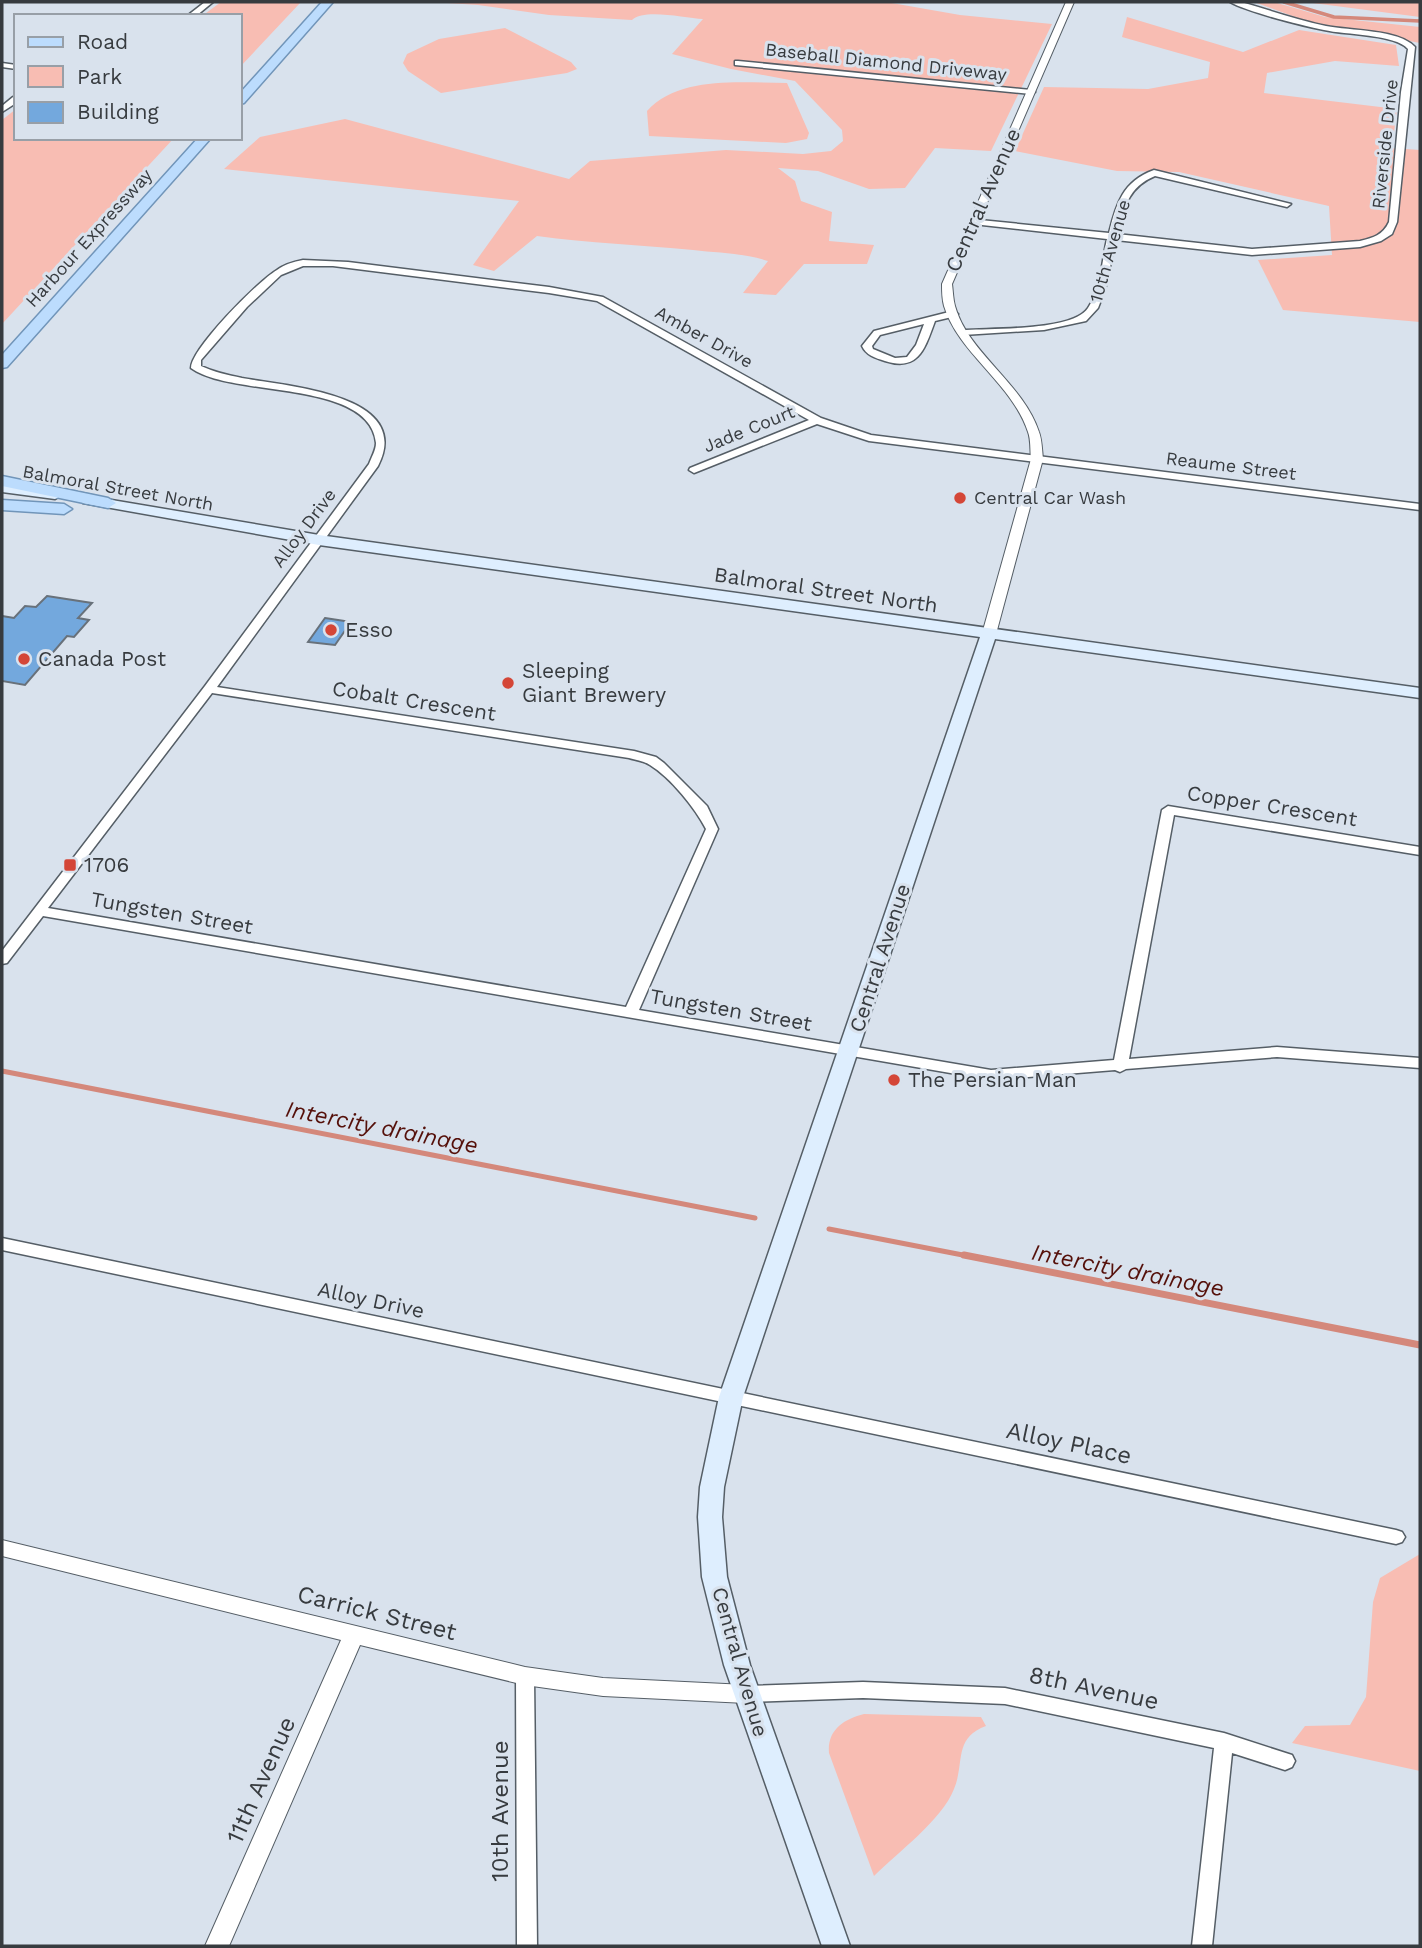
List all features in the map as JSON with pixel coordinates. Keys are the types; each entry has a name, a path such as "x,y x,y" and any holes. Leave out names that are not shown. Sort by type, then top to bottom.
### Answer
{"main road":[{"path":"242,85 317,2"},
{"path":"242,98 328,2"},
{"name":"Harbour Expressway","path":"2,348 191,140"},
{"name":"Harbour Expressway","path":"2,364 203,140"},
{"path":"2,481 108,503"},
{"name":"Balmoral Street North","path":"2,488 108,503 227,526 319,540 1420,693"},
{"path":"2,503 64,509"},
{"name":"Balmoral Street North","path":"64,509 227,526"},
{"name":"Central Avenue","path":"836,1946 746,1694 720,1610 710,1521 711,1486 716,1451 731,1397 989,634"}],"street":[{"path":"194,14 209,2"},
{"name":"Central Avenue","path":"989,634 1037,459 1038,444 1027,414 966,334 947,304 947,284 1070,2"},
{"name":"Riverside Drive","path":"1112,237 1252,252 1360,244 1389,232 1393,222 1405,92 1412,49 1406,42 1393,38 1324,28 1234,2"},
{"name":"Baseball Diamond Driveway","path":"738,63 1031,92"},
{"name":"10th Avenue","path":"966,334 1083,319 1093,310 1112,237 1130,185 1145,173 1287,204"},
{"path":"973,221 1112,237"},
{"name":"Alloy Drive","path":"2,960 209,689 374,464 381,445 375,426 359,412 333,398 292,388 220,379 196,368 196,360 277,273 290,266 305,263 348,265"},
{"name":"Amber Drive","path":"348,265 549,289 600,299 817,420 869,438 1037,459"},
{"path":"930,321 919,353 912,359 887,361 869,351 867,346 877,333 953,314"},
{"name":"Jade Court","path":"694,470 817,420"},
{"name":"Reaume Street","path":"1037,459 1420,507"},
{"name":"Cobalt Crescent","path":"209,689 630,754 652,760 660,766 702,809 712,829 630,1014"},
{"name":"Copper Crescent","path":"1121,1066 1168,810 1420,851"},
{"name":"Tungsten Street","path":"39,911 991,1075 1277,1052 1420,1063"},
{"name":"Alloy Drive","path":"2,1244 731,1397"},
{"name":"Alloy Place","path":"731,1397 1396,1537"},
{"name":"Carrick Street","path":"2,1548 525,1676 603,1687 746,1694"},
{"name":"11th Avenue","path":"217,1946 354,1634"},
{"name":"10th Avenue","path":"525,1676 527,1946"},
{"name":"8th Avenue","path":"746,1694 863,1690 1005,1696 1224,1742 1285,1761"},
{"path":"1202,1946 1224,1742"}],"green space":[{"path":"221,2 301,2 242,65 242,14 205,14"},
{"path":"432,2 886,2 960,15 1052,24 991,151 935,148 905,188 869,189 818,171 778,168 795,181 801,201 832,212 829,241 874,245 867,264 804,264 776,295 743,293 768,261 759,258 537,236 494,271 473,265 519,201 224,169 260,137 345,119 569,179 590,161 726,150 803,154 831,151 843,141 842,130 795,81 672,54 703,19 655,14 638,16 632,20 549,15"},
{"path":"1254,2 1274,2 1325,17 1420,27 1420,43 1306,21"},
{"path":"1305,2 1420,2 1420,17"},
{"path":"1127,17 1243,52 1299,30 1396,45 1399,66 1335,61 1267,73 1264,93 1397,109 1392,148 1420,150 1420,322 1283,310 1258,260 1332,255 1329,206 1179,172 1117,171 1015,151 1044,87 1148,89 1208,78 1210,62 1122,37"},
{"path":"505,28 571,62 577,69 567,73 441,93 408,71 403,63 407,54 439,39"},
{"path":"731,82 787,83 809,133 807,139 786,143 649,136 647,111 676,91"},
{"path":"14,111 14,140 172,140 2,324 2,120"},
{"path":"1420,1554 1420,1771 1292,1743 1305,1726 1350,1725 1366,1697 1373,1602 1380,1578"},
{"path":"864,1714 981,1717 986,1726 976,1731 964,1744 954,1789 940,1812 874,1876 829,1753 831,1738 838,1727"}],"building":[{"name":"Canada Post","path":"47,596 92,603 78,618 89,620 74,637 67,636 25,685 2,681 2,616 14,618 25,606 36,607"},
{"name":"Esso","path":"325,618 351,622 335,645 308,642"}],"waterway":[{"path":"1284,2 1334,17 1420,21"},
{"name":"Intercity drainage","path":"2,1071 755,1218"},
{"name":"Intercity drainage","path":"829,1229 973,1257"},
{"name":"Intercity drainage","path":"964,1255 1420,1345"}],"place":[{"name":"Central Car Wash","path":"960,498"},
{"name":"Esso","path":"331,630"},
{"name":"Canada Post","path":"24,659"},
{"name":"Sleeping Giant Brewery","path":"508,683"},
{"name":"1706","path":"70,865"},
{"name":"The Persian Man","path":"894,1080"}]}
